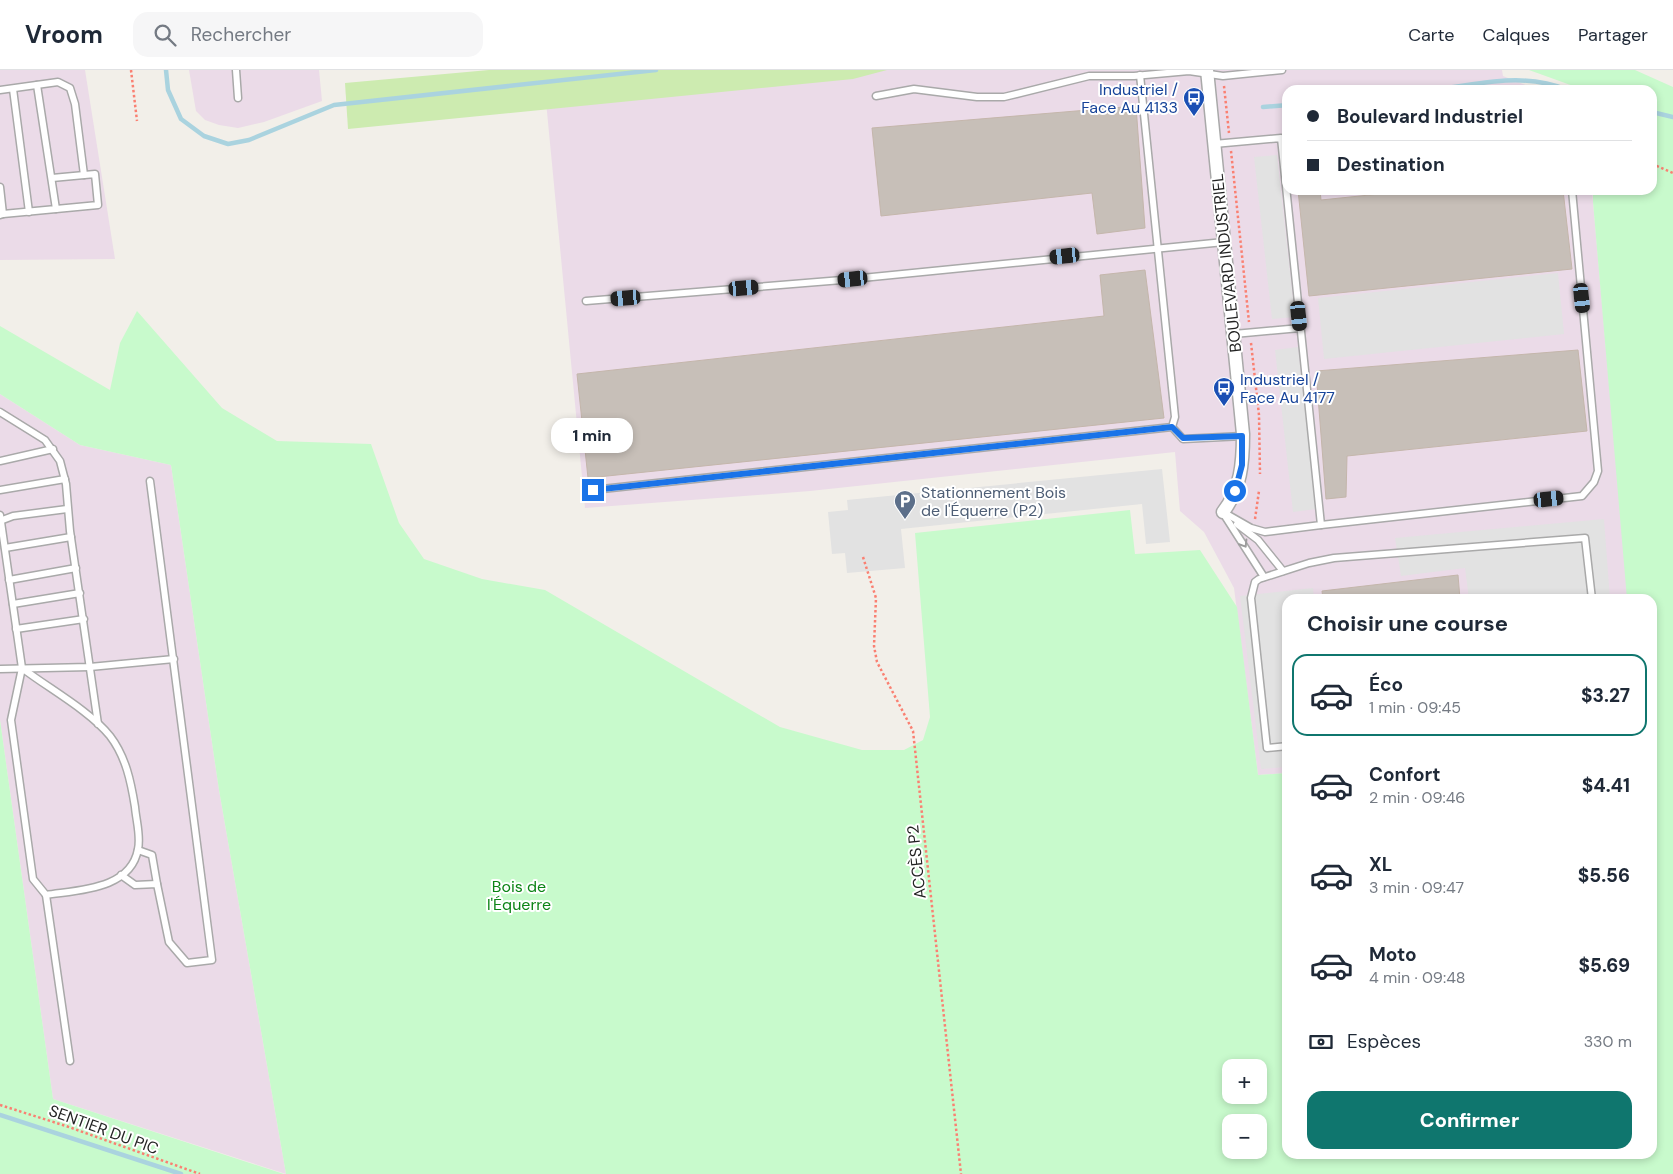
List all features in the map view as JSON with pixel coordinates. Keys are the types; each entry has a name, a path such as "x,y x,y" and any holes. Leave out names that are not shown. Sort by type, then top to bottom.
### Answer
{"street":[{"name":"BOULEVARD INDUSTRIEL","path":"1207,72 1234,334 1243,456 1232,500 1223,512"}],"lane":[{"path":"236,70 238,98"},
{"path":"876,96 920,89 977,97 1004,97 1042,89 1076,78 1189,71 1207,72 1223,76 1282,70"},
{"path":"1140,75 1175,418 1172,427"},
{"path":"0,90 58,82 70,88 76,104 84,175"},
{"path":"37,85 56,209"},
{"path":"13,89 29,212"},
{"path":"1214,144 1282,138"},
{"path":"0,187 2,214 98,205 95,174 52,178"},
{"path":"1289,195 1300,328 1321,525"},
{"path":"1223,512 1251,528 1265,532 1582,496 1589,488 1598,471 1572,195"},
{"path":"586,301 867,278 1224,242"},
{"path":"1234,334 1300,328"},
{"path":"0,412 45,440 53,449 60,462 65,479 67,509 98,724"},
{"path":"1172,427 1183,438 1242,436"},
{"path":"593,490 1172,427"},
{"path":"0,461 53,449"},
{"path":"0,490 65,479"},
{"path":"138,850 152,855 169,942 187,963 212,960 150,480"},
{"path":"67,509 0,519 22,668 11,720 34,879 46,895 70,1061"},
{"path":"1223,512 1258,540 1283,570"},
{"path":"1223,512 1264,577"},
{"path":"5,548 71,537"},
{"path":"1282,747 1268,748 1251,598 1255,582 1264,577 1283,570 1334,558 1585,538 1591,594"},
{"path":"9,580 76,568"},
{"path":"13,604 80,593"},
{"path":"16,629 84,619"},
{"path":"0,669 90,667 174,659"},
{"path":"22,668 98,724 116,745 127,768 133,791 138,850 131,865 121,875 99,886 46,895"},
{"path":"121,875 135,885 157,884"}],"path":[{"path":"131,70 137,121"},
{"name":"BOULEVARD INDUSTRIEL","path":"1223,76 1259,415 1260,474"},
{"path":"1657,166 1673,174"},
{"path":"1258,510 1259,491"},
{"name":"ACCÈS P2","path":"863,557 876,598 874,646 877,662 913,731 961,1174"},
{"name":"SENTIER DU PIC","path":"0,1105 66,1126 200,1174"}],"shaded area":[{"path":"0,70 85,70 115,259 0,260"},
{"path":"189,70 319,70 322,101 264,122 238,128 219,125 205,120 196,111"},
{"path":"543,70 1502,70 1503,76 1526,85 1282,85 1282,195 1592,195 1628,594 1282,594 1282,773 1258,775 1234,588 1204,532 1180,511 1175,452 810,491 585,508"},
{"path":"1277,155 1295,317 1272,319 1254,157"},
{"path":"1558,273 1564,334 1324,359 1318,298"},
{"path":"1298,347 1316,509 1293,512 1275,350"},
{"path":"0,394 80,445 171,465 219,790 286,1174 53,1099 0,720"},
{"name":"Stationnement Bois de l'Équerre (P2)","path":"1162,469 1170,542 1146,544 1142,504 901,529 905,568 847,573 845,553 832,554 828,512 848,510 847,500"},
{"path":"1604,519 1610,594 1468,594 1465,568 1401,576 1395,538"},
{"path":"1313,588 1314,594 1282,594 1282,767 1261,769 1240,596"}],"green space":[{"path":"489,70 887,70 853,79 348,129 345,83"},
{"name":"Bois de l'Équerre","path":"1529,70 1635,70 1673,87 1673,1174 286,1174 219,790 171,465 80,445 0,394 0,326 110,390 120,343 137,311 222,408 277,441 371,444 399,523 424,559 482,579 545,590 780,727 862,750 904,750 923,740 930,717 915,533 1130,510 1135,554 1200,550 1237,607 1258,775 1282,773 1282,1159 1657,1159 1657,594 1627,594 1593,195 1657,195 1657,85 1570,85"},
{"path":"0,720 53,1099 284,1174 0,1174"}],"building":[{"path":"1136,106 1145,228 1097,234 1092,193 881,216 872,128"},
{"path":"1299,195 1320,195 1321,200 1370,195 1564,195 1572,269 1309,296"},
{"path":"1145,270 1164,418 588,478 577,374 1104,316 1100,275"},
{"path":"1578,350 1587,431 1347,456 1346,497 1326,499 1316,371"},
{"path":"1458,575 1460,594 1322,594 1322,591"}],"waterway":[{"path":"166,70 168,90 181,119 204,136 228,144 249,140 334,105 656,70"},
{"path":"1468,85 1516,80 1553,85"},
{"path":"1263,107 1282,105"},
{"path":"1657,113 1673,117"},
{"path":"0,1115 181,1174"}],"place":[{"name":"Industriel / Face Au 4133","path":"1194,117"},
{"name":"Industriel / Face Au 4177","path":"1224,407"},
{"name":"Stationnement Bois de l'Équerre (P2)","path":"905,520"}],"route":[{"path":"593,490 1168,429 1172,427 1178,436 1187,439 1242,436 1243,456 1241,473 1235,491"}]}
